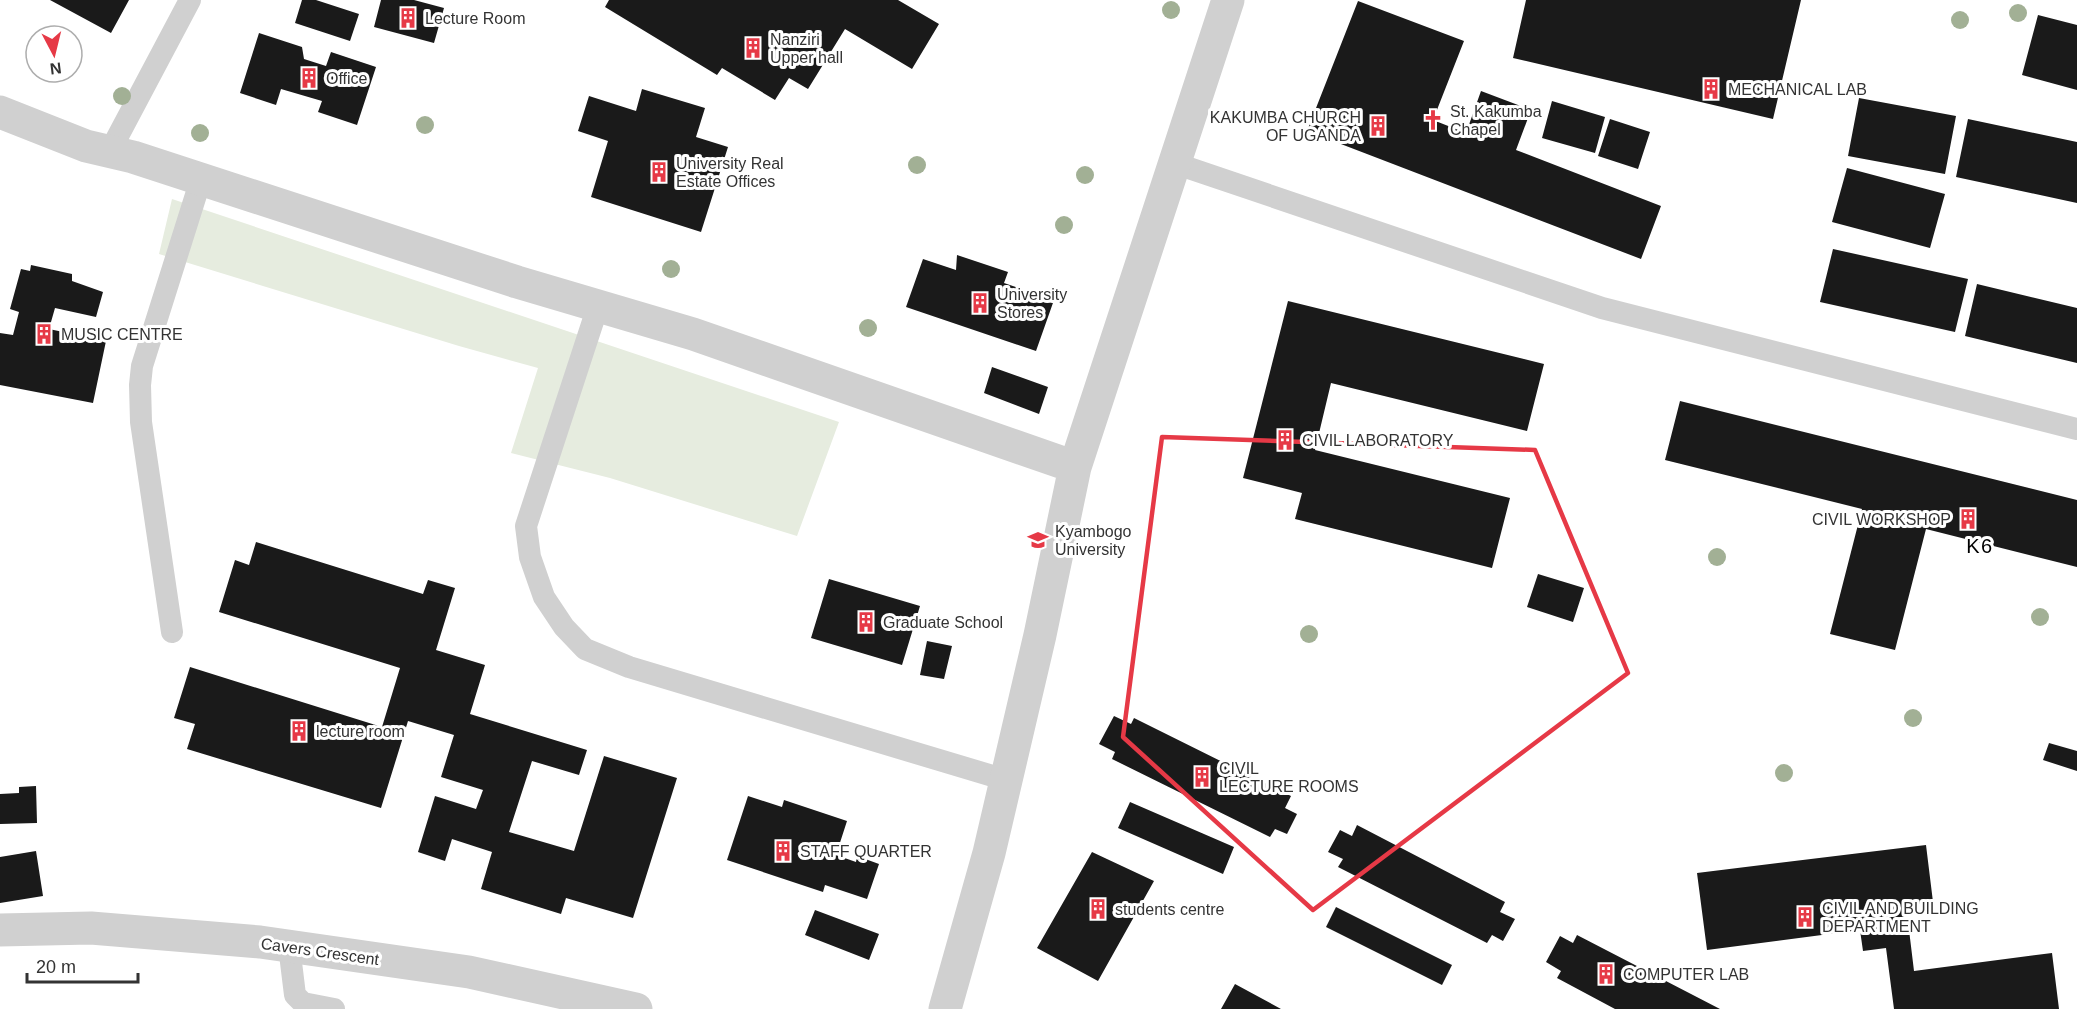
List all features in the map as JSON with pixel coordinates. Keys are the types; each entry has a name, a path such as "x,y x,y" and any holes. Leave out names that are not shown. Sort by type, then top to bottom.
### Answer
{"street":[{"path":"945,1009 987,863 1040,635 1075,467 1228,0"},
{"path":"0,112 86,146 110,151 201,179 517,282 693,334 1075,467"},
{"name":"Cavers Crescent","path":"0,930 90,928 260,942 469,972 636,1009"}],"lane":[{"path":"110,151 190,0"},
{"path":"1174,163 1602,308 2077,429"},
{"path":"172,632 141,422 141,366 201,179"},
{"path":"598,306 526,526 530,557 544,597 564,627 585,649 629,668 1006,780"},
{"path":"290,946 295,995 303,1003 334,1009"}],"highlighted area":[{"path":"1162,437 1535,450 1628,673 1313,910 1123,737"}],"shaded area":[{"path":"172,199 839,422 797,536 610,478 511,453 538,368 159,254"}],"building":[{"path":"50,0 129,0 111,33"},
{"name":"Office","path":"302,0 316,0 359,14 350,41 295,23"},
{"name":"Lecture Room","path":"381,0 414,0 444,8 434,43 374,27"},
{"name":"Nanziri Upper hall","path":"609,0 898,0 939,24 912,69 845,29 808,89 789,78 775,100 722,68 717,75 605,7"},
{"name":"MECHANICAL LAB","path":"1526,0 1801,0 1773,119 1513,58"},
{"name":"KAKUMBA CHURCH OF UGANDA","path":"1358,1 1464,41 1433,120 1466,133 1481,91 1531,110 1516,150 1661,206 1641,259 1307,131"},
{"path":"2038,15 2077,25 2077,90 2022,75"},
{"name":"Office","path":"259,33 302,47 304,59 326,66 331,52 376,67 357,125 318,112 322,101 281,89 276,105 240,93"},
{"name":"University Real Estate Offices","path":"642,89 705,108 696,137 728,147 701,232 591,197 608,141 578,131 589,96 636,111"},
{"path":"1859,98 1956,116 1945,174 1848,156"},
{"path":"1552,101 1605,117 1595,153 1542,138"},
{"path":"1610,119 1650,132 1638,169 1598,156"},
{"path":"1968,119 2077,142 2077,203 1956,177"},
{"path":"1847,168 1945,194 1930,248 1832,222"},
{"path":"1833,249 1968,279 1955,332 1820,302"},
{"name":"University Stores","path":"957,255 1008,272 1004,283 1054,300 1036,351 906,307 923,259 956,270"},
{"name":"MUSIC CENTRE","path":"31,265 72,274 72,281 103,292 96,317 55,308 49,329 106,341 93,403 0,385 0,333 13,335 19,312 10,309 21,269 30,271"},
{"path":"1977,284 2077,308 2077,363 1965,336"},
{"name":"CIVIL LABORATORY","path":"1288,301 1544,364 1527,431 1331,383 1315,450 1510,498 1492,568 1295,519 1302,493 1243,478"},
{"path":"992,367 1048,387 1039,414 984,393"},
{"name":"CIVIL WORKSHOP","path":"1680,401 2077,500 2077,567 1926,529 1895,650 1830,634 1862,509 1665,460"},
{"name":"lecture room","path":"256,542 423,594 428,580 455,588 436,650 485,665 470,714 587,750 579,775 532,761 509,832 574,851 604,756 677,778 633,918 566,898 561,914 481,889 492,852 452,839 445,861 418,852 435,796 476,809 483,790 441,777 454,735 408,721 381,808 187,749 195,724 174,718 190,667 382,727 400,668 219,612 235,560 249,565"},
{"path":"1538,574 1584,588 1573,622 1527,607"},
{"name":"Graduate School","path":"829,579 920,606 902,665 811,638"},
{"path":"927,641 952,646 944,679 920,675"},
{"name":"CIVIL LECTURE ROOMS","path":"1114,716 1131,724 1134,718 1291,796 1285,808 1297,814 1287,834 1275,829 1270,837 1112,759 1115,752 1099,744"},
{"path":"2049,743 2077,751 2077,771 2043,760"},
{"path":"36,786 37,823 0,824 0,794 19,793 19,787"},
{"name":"STAFF QUARTER","path":"748,796 782,807 784,800 847,821 836,855 856,862 857,856 879,864 867,899 825,885 823,892 727,860"},
{"path":"1130,802 1234,847 1223,874 1118,828"},
{"name":"CIVIL LECTURE ROOMS","path":"1357,825 1505,902 1500,912 1515,919 1503,941 1492,935 1487,943 1338,867 1343,859 1328,852 1340,830 1352,836"},
{"name":"CIVIL AND BUILDING DEPARTMENT","path":"1926,845 1933,902 1906,905 1914,971 2052,953 2059,1009 1894,1009 1886,948 1863,951 1860,930 1707,950 1697,873"},
{"path":"36,851 43,896 0,903 0,857"},
{"name":"students centre","path":"1092,852 1154,881 1098,981 1037,948"},
{"path":"1336,907 1452,965 1442,985 1326,927"},
{"path":"815,910 879,934 869,960 805,935"},
{"name":"COMPUTER LAB","path":"1577,935 1720,1009 1615,1009 1557,978 1561,971 1546,962 1560,936 1573,943"},
{"path":"1235,984 1281,1009 1221,1009"}],"place":[{"name":"Lecture Room","path":"408,18"},
{"name":"Nanziri Upper hall","path":"753,48"},
{"name":"Office","path":"309,78"},
{"name":"MECHANICAL LAB","path":"1711,89"},
{"name":"St. Kakumba Chapel","path":"1433,120"},
{"name":"KAKUMBA CHURCH OF UGANDA","path":"1378,126"},
{"name":"University Real Estate Offices","path":"659,172"},
{"name":"University Stores","path":"980,303"},
{"name":"MUSIC CENTRE","path":"44,334"},
{"name":"CIVIL LABORATORY","path":"1285,440"},
{"name":"CIVIL WORKSHOP","path":"1968,519"},
{"name":"Kyambogo University","path":"1038,540"},
{"name":"Graduate School","path":"866,622"},
{"name":"lecture room","path":"299,731"},
{"name":"CIVIL LECTURE ROOMS","path":"1202,777"},
{"name":"STAFF QUARTER","path":"783,851"},
{"name":"students centre","path":"1098,909"},
{"name":"CIVIL AND BUILDING DEPARTMENT","path":"1805,917"},
{"name":"COMPUTER LAB","path":"1606,974"}],"district":[{"name":"K6","path":"1980,546"}]}
